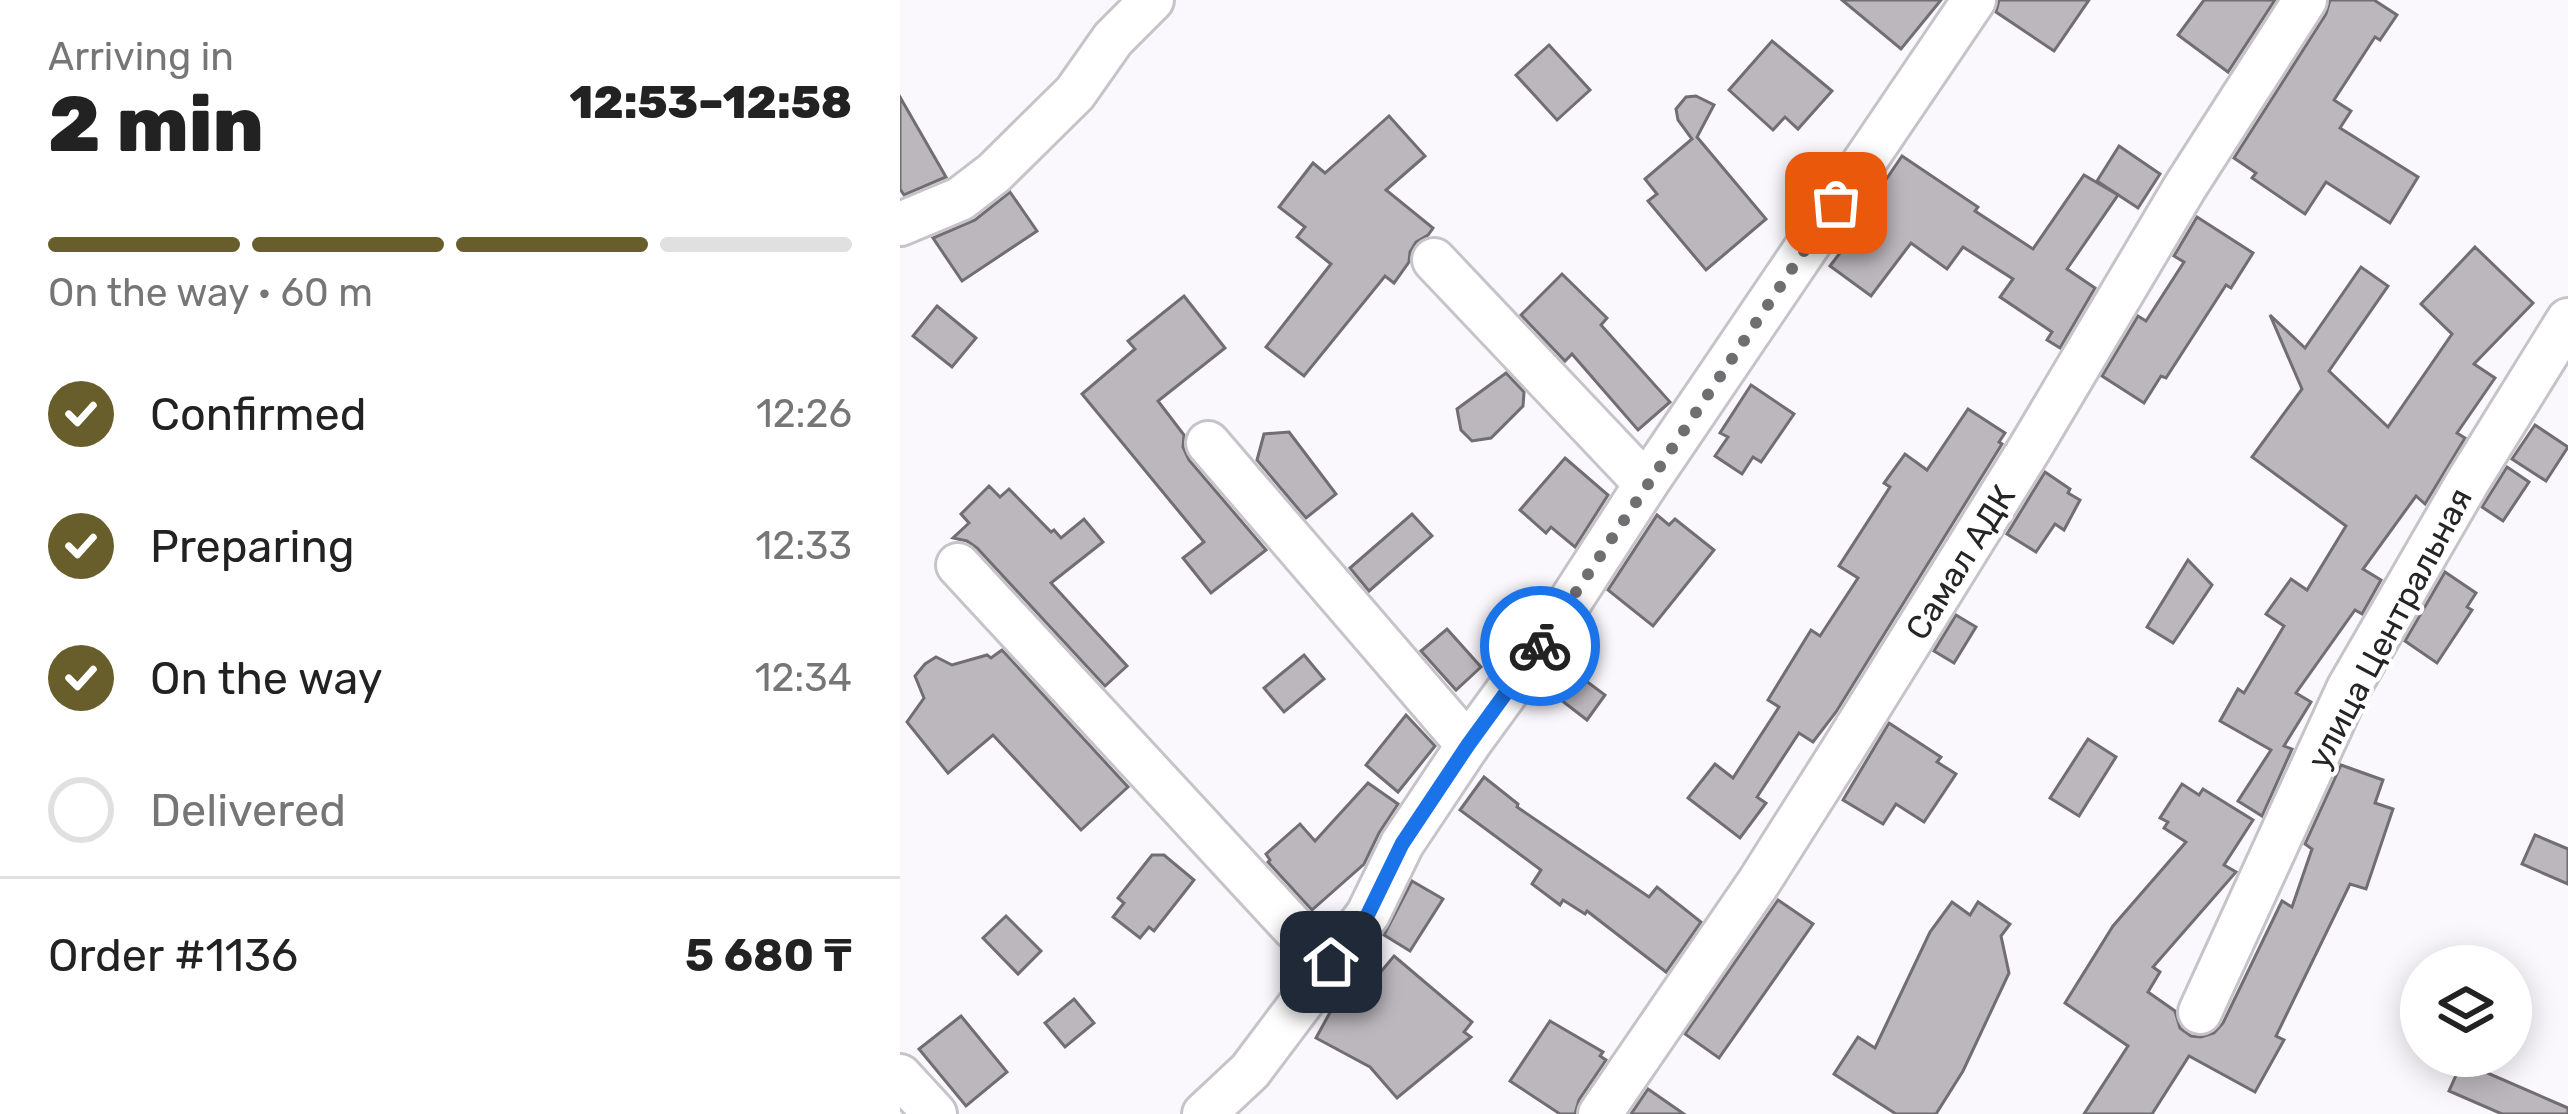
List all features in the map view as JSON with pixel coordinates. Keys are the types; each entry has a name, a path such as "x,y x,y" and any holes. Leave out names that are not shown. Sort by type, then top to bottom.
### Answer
{"street":[{"path":"900,224 960,199 994,173 1075,93 1113,39 1152,0"},
{"path":"1204,1114 1250,1071 1368,914 1402,844 1553,628 1974,0"},
{"name":"Самал АДК","path":"1600,1114 1759,882 2030,448 2185,187 2306,0"},
{"path":"1434,260 1646,484"},
{"name":"улица Центральная","path":"2200,1012 2348,689 2568,320"},
{"path":"1208,443 1468,745"},
{"path":"958,565 1293,927 1331,962"},
{"path":"900,1076 934,1114"}],"building":[{"path":"1842,0 1941,0 1901,49"},
{"path":"1999,0 2089,0 2054,51 1996,12"},
{"path":"2204,0 2275,0 2228,72 2178,35"},
{"path":"2330,0 2374,0 2397,15 2380,40 2375,37 2334,100 2351,111 2340,128 2418,177 2390,223 2326,182 2305,214 2252,178 2256,173 2234,158 2326,14"},
{"path":"1772,41 1832,91 1798,129 1785,117 1773,130 1729,90"},
{"path":"1549,45 1590,90 1557,120 1516,75"},
{"path":"1696,96 1714,105 1697,137 1766,219 1706,270 1648,201 1657,194 1645,179 1692,139 1676,109 1686,97"},
{"path":"900,97 946,177 904,195 900,189"},
{"path":"1389,116 1425,156 1386,190 1433,228 1416,242 1394,283 1385,276 1304,376 1266,347 1331,264 1297,237 1305,227 1279,207 1313,163 1325,173"},
{"path":"2119,146 2160,174 2138,208 2097,181"},
{"path":"1902,156 2033,249 2084,175 2118,195 2067,269 2095,288 2060,348 2047,340 2052,332 2000,297 2013,279 1963,247 1947,269 1911,243 1871,296 1830,266 1885,194 1879,190"},
{"path":"1010,192 1037,231 962,281 933,238 975,220"},
{"path":"2197,217 2253,253 2144,403 2102,376 2138,316 2146,321 2184,262 2174,256"},
{"path":"2475,247 2533,303 2474,364 2495,378 2457,433 2465,438 2425,504 2416,496 2363,569 2381,580 2362,614 2355,610 2296,693 2311,702 2284,746 2292,749 2262,816 2238,801 2271,750 2220,721 2238,689 2244,693 2284,626 2266,614 2291,579 2307,590 2346,526 2252,457 2302,389 2270,315 2305,348 2361,267 2388,286 2329,371 2388,427 2452,334 2421,304"},
{"path":"1562,274 1607,318 1601,325 1670,402 1638,430 1572,354 1565,361 1521,315"},
{"path":"1184,296 1225,348 1158,401 1184,435 1189,460 1266,550 1211,593 1183,558 1204,542 1082,394 1135,349 1128,341"},
{"path":"937,306 976,338 952,367 913,336"},
{"path":"1506,373 1524,392 1523,406 1491,438 1472,441 1461,430 1457,409"},
{"path":"1751,385 1794,414 1761,462 1753,457 1742,474 1715,456 1728,437 1720,433"},
{"path":"1968,409 2005,433 2002,444 1836,712 1813,742 1799,733 1757,797 1766,803 1740,838 1688,798 1715,764 1733,778 1779,707 1768,700 1811,630 1820,636 1858,578 1839,566 1890,487 1884,483 1905,454 1927,470"},
{"path":"2535,425 2568,447 2546,481 2512,459"},
{"path":"1289,432 1336,494 1306,518 1257,460 1264,434"},
{"path":"1565,458 1608,495 1575,547 1551,527 1546,533 1520,510"},
{"path":"2507,467 2529,482 2503,521 2482,507"},
{"path":"2045,472 2080,500 2064,530 2055,524 2036,552 2007,534"},
{"path":"989,486 1000,497 1009,489 1061,538 1084,519 1103,542 1051,583 1127,666 1105,686 977,548 953,538 969,523 961,514"},
{"path":"1412,514 1432,536 1369,591 1350,568"},
{"path":"1657,515 1669,525 1675,519 1714,550 1653,626 1608,590"},
{"path":"2188,560 2212,585 2173,643 2147,627"},
{"path":"2445,572 2476,593 2467,607 2472,610 2437,663 2405,641"},
{"path":"1956,615 1976,627 1954,663 1934,651"},
{"path":"1447,629 1481,667 1456,690 1421,651"},
{"path":"1002,650 1128,787 1081,830 993,735 948,773 907,722 924,698 915,676 925,664 936,657 952,665 987,655 991,658"},
{"path":"1304,655 1324,679 1284,712 1264,688"},
{"path":"1566,666 1605,695 1587,720 1548,690"},
{"path":"1406,715 1435,746 1398,792 1366,765"},
{"path":"1889,723 1941,757 1937,762 1956,774 1924,822 1896,804 1883,824 1843,800"},
{"path":"2088,739 2116,757 2079,816 2050,798"},
{"path":"2341,765 2383,780 2375,803 2393,809 2366,889 2350,884 2276,1036 2284,1040 2255,1092 2189,1056 2152,1114 2084,1114 2128,1046 2065,1003 2113,926 2186,842 2164,828 2168,822 2160,818 2182,784 2199,795 2203,789 2253,820 2224,865 2236,872 2153,967 2160,972 2148,992 2175,1011 2180,1028 2201,1037 2214,1033 2223,1023 2282,901 2292,907 2312,849 2305,844"},
{"path":"1484,777 1517,807 1649,897 1657,887 1701,922 1666,972 1587,911 1563,900 1560,905 1532,884 1541,870 1460,810"},
{"path":"1368,783 1398,804 1364,864 1312,910 1266,854 1300,824 1315,841"},
{"path":"2535,835 2568,849 2568,884 2522,864"},
{"path":"1152,855 1164,855 1194,880 1154,931 1149,927 1140,938 1113,917 1124,903 1118,898"},
{"path":"1412,881 1443,899 1410,951 1384,935"},
{"path":"1778,900 1813,924 1719,1058 1685,1034"},
{"path":"1952,902 1970,915 1978,902 2010,924 2001,936 2009,973 1963,1071 1936,1114 1896,1114 1834,1074 1858,1037 1875,1048 1930,932"},
{"path":"1006,916 1041,951 1018,974 983,938"},
{"path":"1394,956 1472,1022 1464,1032 1471,1037 1397,1098 1370,1067 1316,1038 1339,996 1354,1004"},
{"path":"1074,999 1094,1023 1065,1047 1045,1023"},
{"path":"961,1016 1007,1072 966,1106 919,1049"},
{"path":"1550,1021 1603,1052 1600,1056 1606,1060 1575,1114 1560,1114 1510,1081"},
{"path":"2455,1077 2497,1077 2568,1108 2568,1114 2502,1114 2449,1091"},
{"path":"1648,1089 1684,1114 1631,1114"}],"way so far":[{"path":"1540,646 1836,203"}],"route":[{"path":"1331,962 1368,914 1402,844 1540,646"}]}
